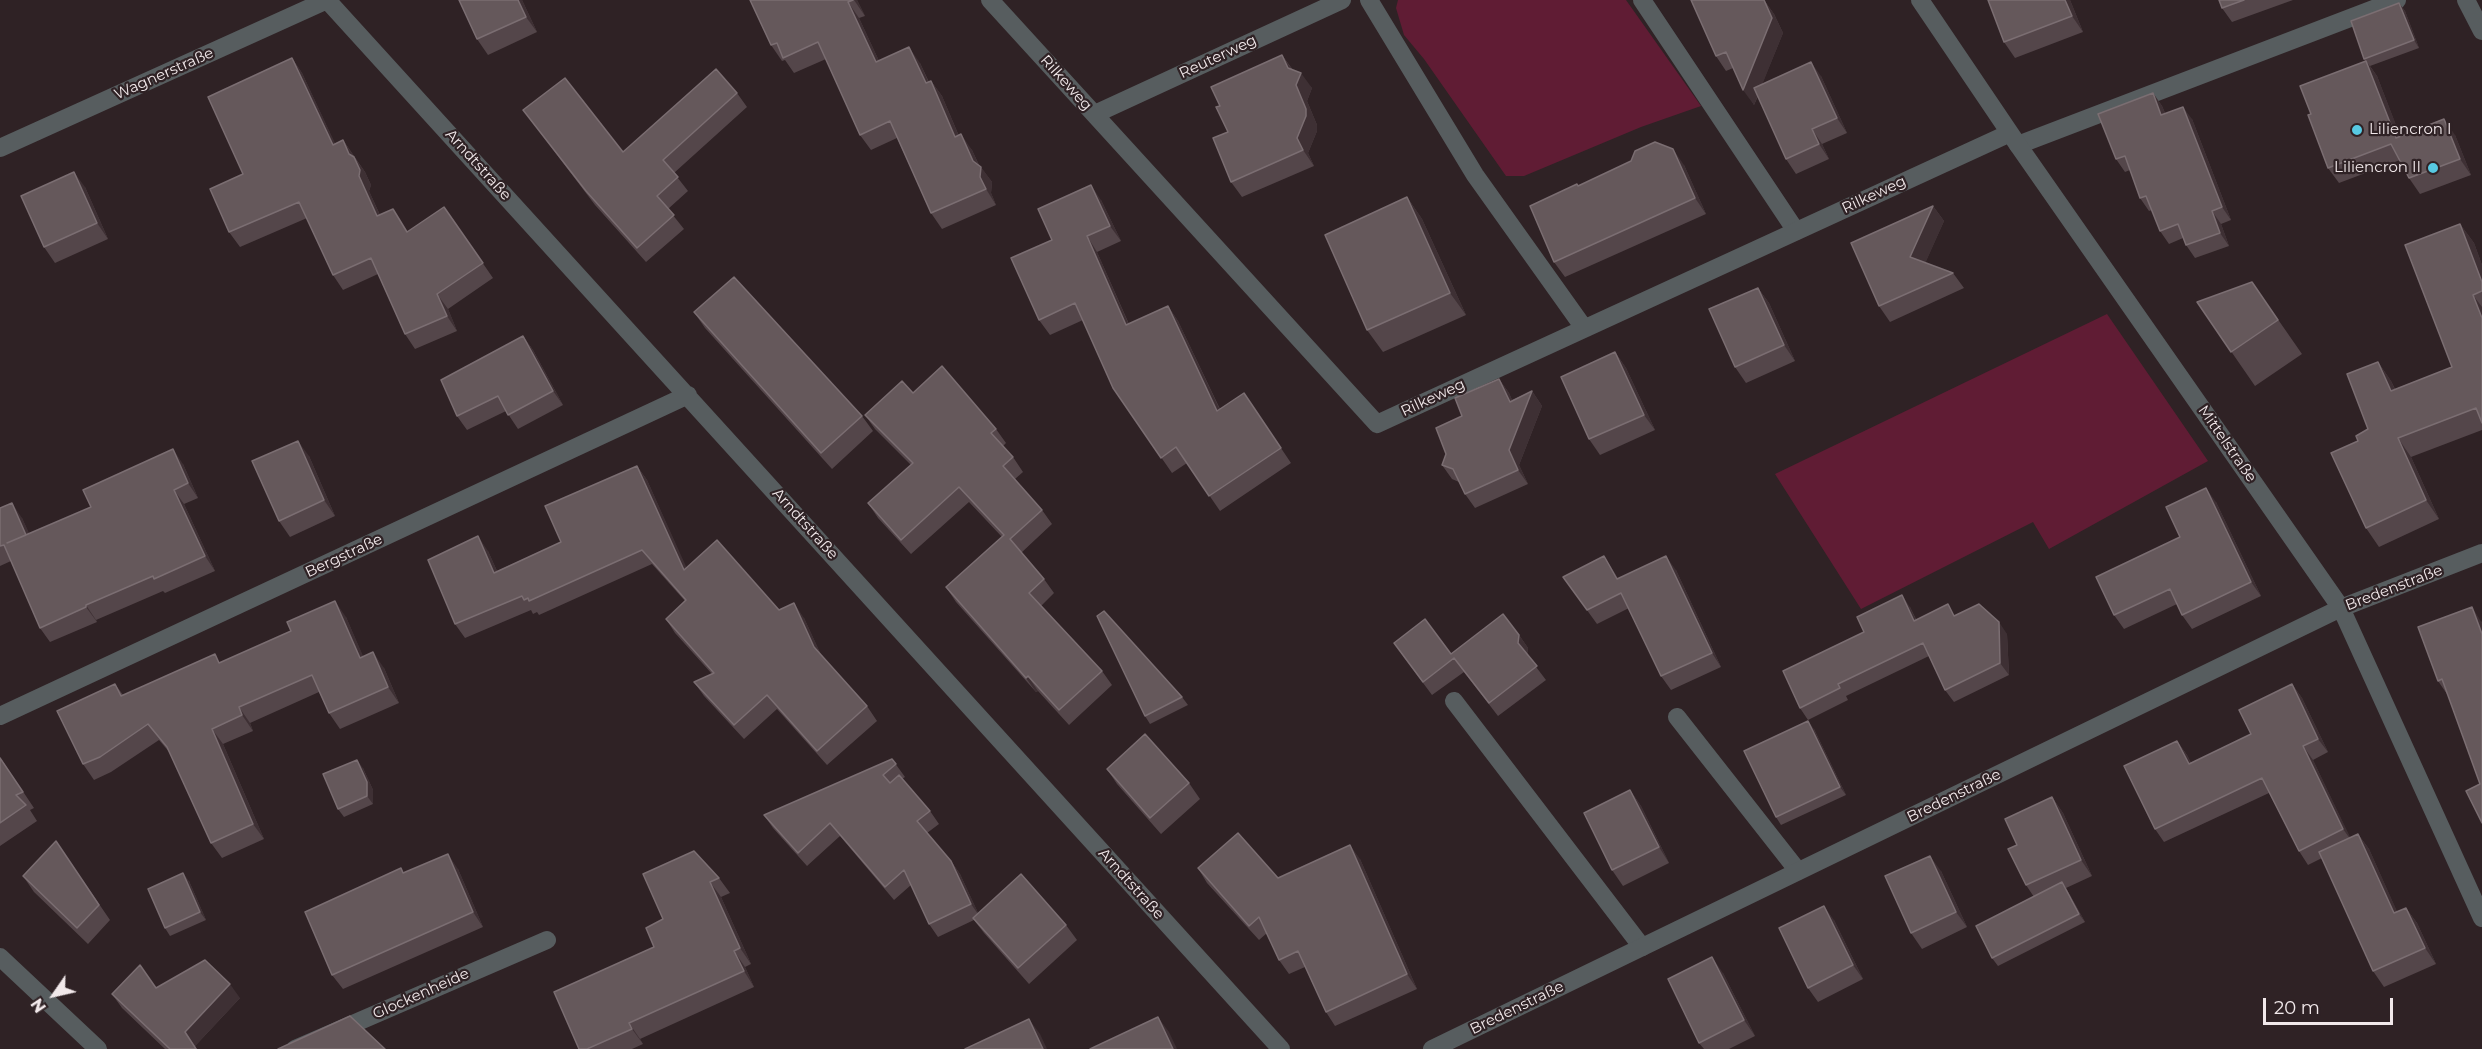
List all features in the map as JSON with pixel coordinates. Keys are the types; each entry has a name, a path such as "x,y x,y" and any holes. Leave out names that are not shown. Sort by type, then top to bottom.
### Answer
{"street":[{"name":"Wagnerstraße","path":"0,148 327,0"},
{"name":"Arndtstraße","path":"327,0 1281,1049"},
{"name":"Rilkeweg","path":"990,0 1377,424 1796,231 2014,139 2397,0"},
{"name":"Reuterweg","path":"1095,114 1341,0"},
{"path":"1369,0 1475,175 1584,328"},
{"path":"1642,0 1796,231"},
{"name":"Mittelstraße","path":"1920,0 2014,139 2341,608 2482,918"},
{"path":"2466,0 2482,31"},
{"name":"Bergstraße","path":"0,716 688,395"},
{"name":"Bredenstraße","path":"1432,1049 2341,608 2482,553"},
{"path":"1455,701 1642,947"},
{"path":"1677,717 1798,871"},
{"name":"Glockenheide","path":"295,1049 547,939"},
{"path":"0,957 98,1049"}],"shaded area":[{"path":"1398,0 1626,0 1701,106 1641,127 1524,176 1506,176 1424,59 1404,35 1396,8"},
{"path":"2107,314 2208,461 2049,549 2033,522 1861,609 1775,474"}],"building":[{"path":"459,0 518,0 526,17 477,39"},
{"path":"750,0 853,0 848,2 876,62 909,47 926,83 931,81 955,137 961,134 973,161 981,167 980,177 986,189 931,213 890,121 860,135 818,42 783,58 777,43 771,45"},
{"path":"1691,0 1764,0 1772,18 1743,90 1726,52 1716,56"},
{"path":"1988,0 2065,0 2072,16 2004,42"},
{"path":"2219,0 2244,0 2222,8"},
{"path":"2399,3 2414,40 2364,59 2351,21"},
{"path":"1282,55 1288,68 1301,73 1296,85 1306,109 1306,116 1297,138 1303,150 1231,182 1213,138 1228,132 1216,107 1220,106 1211,87"},
{"path":"292,58 333,145 343,140 349,154 354,157 360,170 359,176 377,216 393,209 407,232 444,207 483,263 437,294 447,316 405,334 371,258 333,275 299,202 229,232 210,189 243,174 208,97"},
{"path":"2366,61 2396,138 2444,119 2460,159 2409,178 2391,144 2328,168 2308,115 2311,114 2300,86"},
{"path":"1811,62 1837,118 1812,129 1819,144 1786,159 1754,88"},
{"path":"716,69 737,93 663,160 678,177 657,196 674,215 637,248 586,191 523,110 565,78 623,152"},
{"path":"2153,93 2161,115 2183,107 2222,207 2212,211 2220,233 2186,245 2178,224 2160,231 2146,196 2140,198 2125,156 2116,159 2098,114"},
{"path":"1655,142 1673,149 1695,198 1554,262 1530,206 1631,161 1635,151"},
{"path":"74,172 97,223 44,247 21,196"},
{"path":"1091,185 1110,226 1087,236 1126,325 1168,306 1217,411 1244,393 1281,448 1209,496 1176,447 1161,458 1113,388 1075,303 1039,320 1011,258 1052,240 1038,209"},
{"path":"1407,197 1450,293 1367,330 1325,235"},
{"path":"1933,206 1910,257 1953,273 1879,306 1851,243"},
{"path":"2460,224 2482,282 2482,291 2473,295 2482,318 2482,423 2476,408 2398,438 2426,500 2366,528 2331,453 2358,441 2356,436 2368,429 2347,374 2378,362 2391,391 2452,367 2405,245"},
{"path":"734,277 862,416 821,453 694,312"},
{"path":"2252,282 2278,320 2231,352 2197,302"},
{"path":"1758,288 1784,345 1735,367 1709,309"},
{"path":"523,336 553,391 508,415 498,396 457,416 441,380"},
{"path":"1615,352 1644,415 1589,439 1561,377"},
{"path":"942,366 996,429 991,433 1013,457 1003,466 1042,510 1010,539 1044,579 1029,593 1102,671 1059,710 1028,676 1026,678 946,587 1004,535 959,487 901,540 868,503 913,463 865,415 902,381 913,393"},
{"path":"1499,379 1510,402 1532,391 1509,450 1518,470 1465,494 1453,469 1442,465 1446,454 1436,428 1462,416 1455,398"},
{"path":"298,441 324,500 279,521 252,461"},
{"path":"173,449 188,483 174,490 205,556 154,579 153,576 86,605 40,628 4,545 0,546 0,508 12,503 26,535 91,507 83,490"},
{"path":"637,466 684,570 717,540 779,610 794,603 814,647 867,706 817,751 767,695 734,725 694,682 714,673 666,619 686,600 642,550 529,601 528,598 524,600 522,596 455,624 428,560 478,536 494,573 561,542 545,506"},
{"path":"2206,488 2251,582 2182,615 2170,589 2114,615 2096,577 2180,537 2166,507"},
{"path":"1604,556 1617,579 1666,556 1712,653 1661,676 1621,593 1587,610 1563,577"},
{"path":"1902,595 1914,621 1948,604 1954,616 1979,604 1999,622 2000,663 1945,690 1923,643 1838,684 1840,688 1800,708 1783,671 1864,632 1857,617"},
{"path":"335,601 360,658 373,652 388,687 329,713 312,675 239,707 242,715 212,729 253,824 211,843 167,747 148,724 100,757 83,764 57,711 115,684 121,696 215,654 219,663 291,631 287,622"},
{"path":"2472,607 2482,634 2482,823 2466,791 2480,784 2442,679 2438,681 2418,627"},
{"path":"1104,611 1182,697 1145,716 1097,616"},
{"path":"1503,614 1519,635 1518,643 1537,666 1489,703 1454,658 1423,682 1394,643 1425,619 1451,654"},
{"path":"2292,684 2318,739 2303,746 2343,829 2299,851 2262,778 2155,829 2124,766 2177,741 2189,764 2251,734 2239,710"},
{"path":"1808,721 1840,787 1776,817 1744,751"},
{"path":"1145,734 1189,783 1150,818 1107,769"},
{"path":"0,758 23,792 16,795 26,805 0,823"},
{"path":"892,759 896,764 883,775 890,783 899,775 930,811 917,821 951,861 971,904 929,924 904,870 885,887 830,823 798,853 764,815"},
{"path":"357,760 367,782 367,796 338,809 323,774"},
{"path":"1630,790 1659,847 1612,870 1584,813"},
{"path":"2052,797 2081,860 2026,885 2008,849 2017,845 2005,819"},
{"path":"1238,833 1278,878 1350,845 1407,974 1326,1012 1298,951 1279,960 1259,917 1249,926 1198,868"},
{"path":"2358,834 2394,913 2406,908 2425,948 2373,971 2319,852"},
{"path":"56,841 99,905 77,928 23,876"},
{"path":"694,851 719,878 710,882 740,948 734,951 744,971 629,1023 632,1029 587,1049 579,1049 554,992 654,947 646,928 663,919 643,874"},
{"path":"448,854 473,912 332,975 305,912 401,868 403,873"},
{"path":"1930,856 1956,912 1911,933 1885,876"},
{"path":"183,873 200,912 165,928 148,889"},
{"path":"1021,874 1066,925 1018,968 973,918"},
{"path":"2062,882 2079,914 1992,958 1976,926"},
{"path":"1824,906 1853,965 1808,988 1779,928"},
{"path":"1712,957 1744,1020 1699,1043 1668,979"},
{"path":"205,960 230,984 185,1032 196,1049 170,1049 112,994 140,965 156,988"},
{"path":"350,1016 385,1049 278,1049"},
{"path":"1158,1017 1173,1049 1090,1049"},
{"path":"1029,1019 1043,1049 965,1049"}],"place":[{"name":"Liliencron I","path":"2357,130"},
{"name":"Liliencron II","path":"2433,168"}]}
